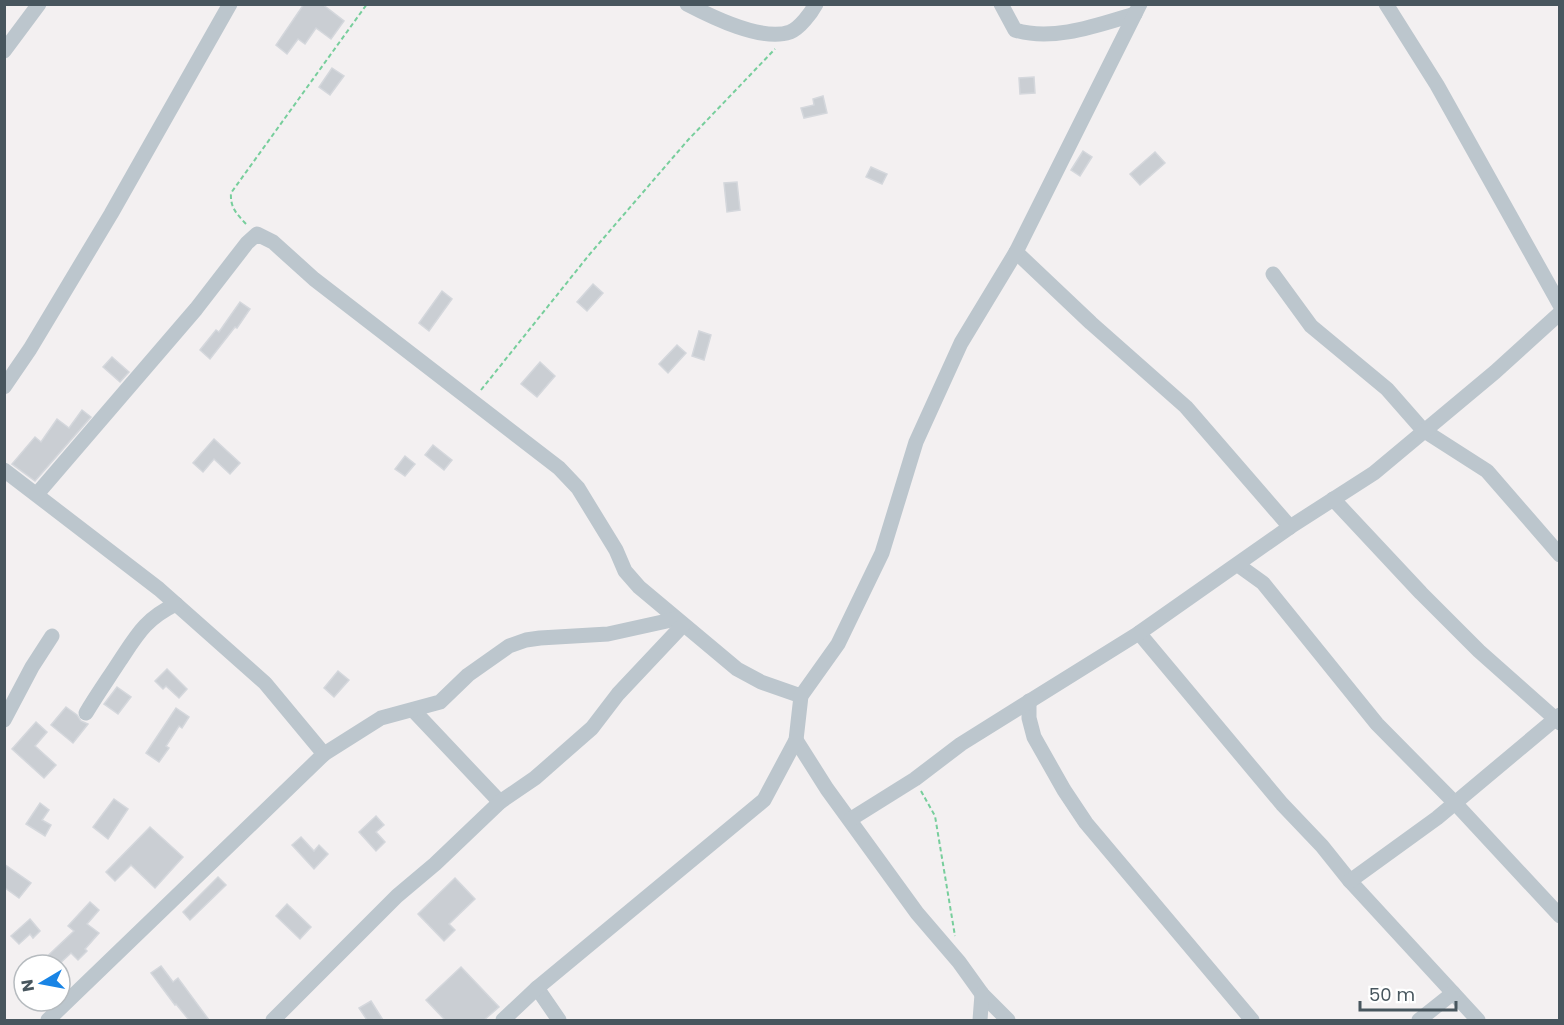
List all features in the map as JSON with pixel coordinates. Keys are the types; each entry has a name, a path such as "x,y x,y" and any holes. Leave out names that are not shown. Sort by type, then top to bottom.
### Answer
{"street":[{"path":"4,51 39,4"},
{"path":"4,387 30,349 111,214 230,4"},
{"path":"687,4 753,31 771,34 792,31 816,4"},
{"path":"1001,4 1015,30 1029,34 1073,30 1137,9"},
{"path":"1386,4 1437,85 1560,305"},
{"path":"503,1020 537,988 764,800 796,740 801,696 837,644 882,552 916,442 961,344 1016,252 1137,9"},
{"path":"37,494 196,309 247,243 257,234 273,242 314,279 559,468 578,488 616,550 625,571 639,587 680,622 737,669 761,682 801,696"},
{"path":"1016,252 1091,323 1186,407 1290,527"},
{"path":"1273,274 1311,326 1387,389 1423,430 1487,471 1560,555"},
{"path":"851,819 915,779 962,744 1139,633 1290,527 1374,473 1495,372 1560,313"},
{"path":"4,470 176,604 266,683 324,754"},
{"path":"1333,499 1471,643 1558,719 1455,803 1350,881"},
{"path":"1238,565 1263,583 1377,724 1455,803 1560,916"},
{"path":"86,713 141,629 158,613 176,604"},
{"path":"48,1020 324,754 381,718 441,702 468,675 509,646 526,640 608,634 680,622"},
{"path":"273,1020 396,897 435,864 500,802 535,778 592,728 680,622"},
{"path":"1139,633 1282,804 1478,1020"},
{"path":"4,720 32,667 52,636"},
{"path":"1029,701 1029,718 1034,737 1086,823 1252,1020"},
{"path":"412,710 500,802"},
{"path":"796,740 827,789 851,819 917,913 959,962 982,994 1008,1020"},
{"path":"537,988 559,1020"},
{"path":"1419,1020 1453,993"},
{"path":"980,1020 982,994"}],"path":[{"path":"257,234 234,212 231,193 368,4"},
{"path":"472,402 589,255 688,140 776,48"},
{"path":"915,779 935,816 959,962"}],"building":[{"path":"304,4 322,4 344,21 331,39 316,28 305,44 298,39 287,54 276,45"},
{"path":"332,68 344,76 330,95 319,87"},
{"path":"1034,77 1035,93 1020,94 1019,78"},
{"path":"823,96 827,113 804,118 801,108 814,105 813,99"},
{"path":"1083,151 1092,157 1080,176 1071,170"},
{"path":"1155,152 1165,163 1140,185 1130,174"},
{"path":"871,167 887,174 882,184 866,177"},
{"path":"737,182 740,210 727,212 724,183"},
{"path":"593,284 603,293 587,311 577,302"},
{"path":"442,291 452,299 429,331 419,323"},
{"path":"240,302 250,309 210,359 200,350 216,330 219,332"},
{"path":"699,331 711,335 704,360 692,356"},
{"path":"677,345 686,353 668,373 659,364"},
{"path":"112,357 129,372 120,382 103,367"},
{"path":"540,362 555,376 537,397 521,384"},
{"path":"82,410 91,417 35,481 12,464 35,437 41,442 57,419 69,428"},
{"path":"214,439 240,463 230,474 214,459 203,472 193,463"},
{"path":"433,445 452,460 444,470 425,455"},
{"path":"405,456 415,464 405,476 395,469"},
{"path":"167,669 187,689 179,698 166,686 163,689 155,681"},
{"path":"338,671 349,680 334,697 324,688"},
{"path":"117,687 131,697 118,714 104,704"},
{"path":"66,707 81,721 88,724 73,743 51,725"},
{"path":"176,708 189,717 182,728 179,726 166,746 169,748 159,762 146,753"},
{"path":"36,722 47,732 35,746 56,765 44,778 12,749"},
{"path":"114,799 128,809 108,839 93,827"},
{"path":"40,803 49,810 42,820 51,825 45,836 26,824"},
{"path":"376,816 384,825 376,832 385,842 376,851 359,832"},
{"path":"150,827 183,857 155,888 131,865 115,881 106,872"},
{"path":"301,837 314,851 319,845 328,854 314,869 292,845"},
{"path":"4,864 31,883 19,898 4,887"},
{"path":"218,877 226,885 190,920 183,912"},
{"path":"455,878 475,899 449,924 455,930 444,941 418,914"},
{"path":"90,902 99,910 87,924 99,933 78,960 72,953 51,953 74,931 68,926"},
{"path":"287,904 311,927 300,939 276,916"},
{"path":"30,919 40,931 33,938 30,934 19,944 11,936"},
{"path":"161,966 173,982 178,978 209,1020 189,1020 175,1005 151,973"},
{"path":"461,967 499,1007 484,1020 445,1020 426,1000"},
{"path":"371,1001 383,1020 367,1020 359,1008"}]}
